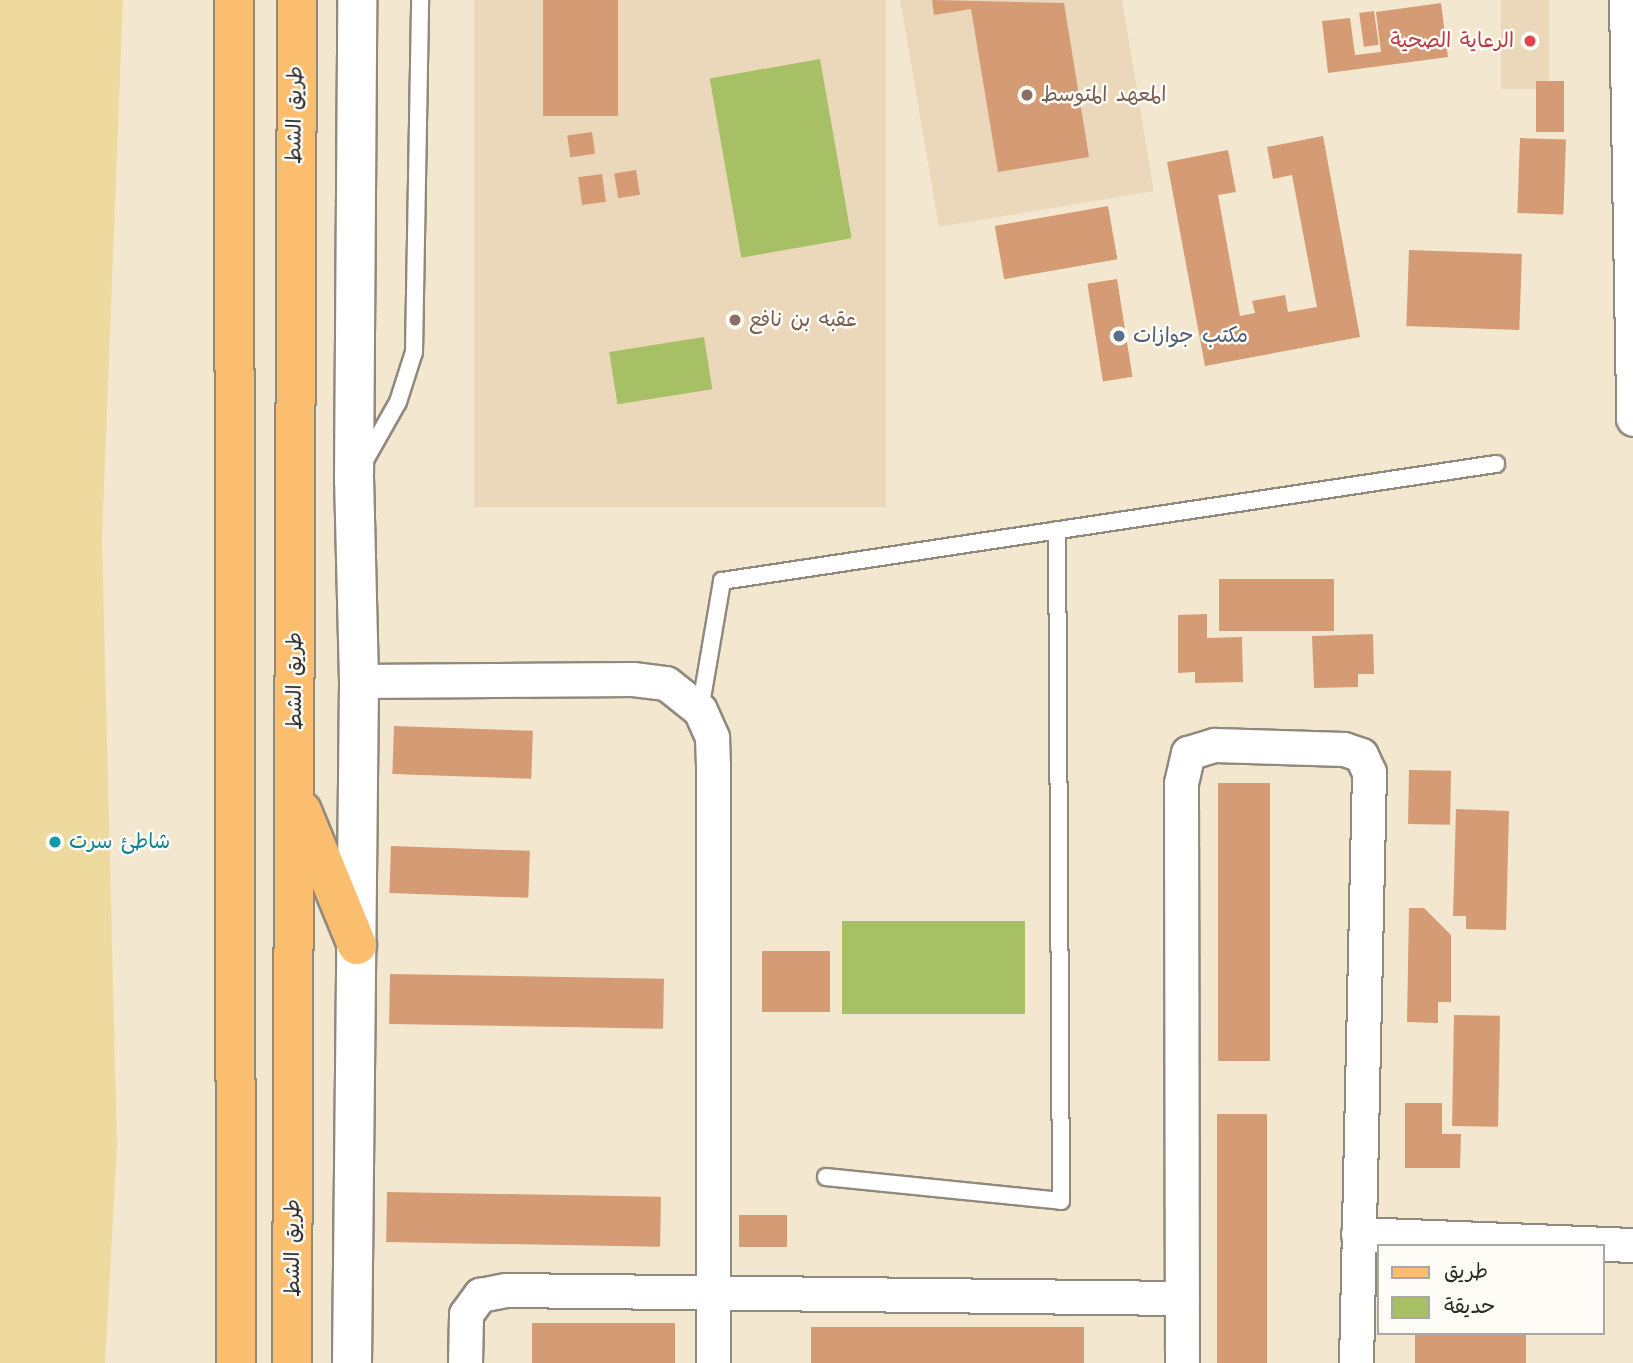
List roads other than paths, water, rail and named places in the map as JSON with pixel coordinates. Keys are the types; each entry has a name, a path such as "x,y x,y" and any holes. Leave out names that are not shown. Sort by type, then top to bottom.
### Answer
{"main road":[{"path":"234,0 236,1363"},
{"name":"طريق الشط","path":"292,1363 295,795 293,277 297,0"},
{"path":"295,795 357,945"}],"street":[{"path":"352,1363 359,681 354,480 357,0"},
{"path":"1626,0 1633,419"},
{"path":"359,681 633,679 666,683 700,710 712,737 713,766 716,1291 713,1363"},
{"path":"1182,1363 1181,783 1188,753 1215,745 1344,748 1361,755 1369,772 1356,1363"},
{"path":"1358,1234 1633,1245"},
{"path":"466,1363 466,1314 480,1295 506,1290 1182,1298"}],"lane":[{"path":"354,480 398,401 414,352 420,0"},
{"path":"700,710 722,581 1496,464"},
{"path":"826,1177 1061,1200 1057,530"}],"place":[{"name":"الرعاية الصحية","path":"1530,41"},
{"name":"المعهد المتوسط","path":"1027,95"},
{"name":"عقبه بن نافع","path":"735,320"},
{"name":"مكتب جوازات","path":"1119,336"},
{"name":"شاطئ سرت","path":"55,842"}]}
